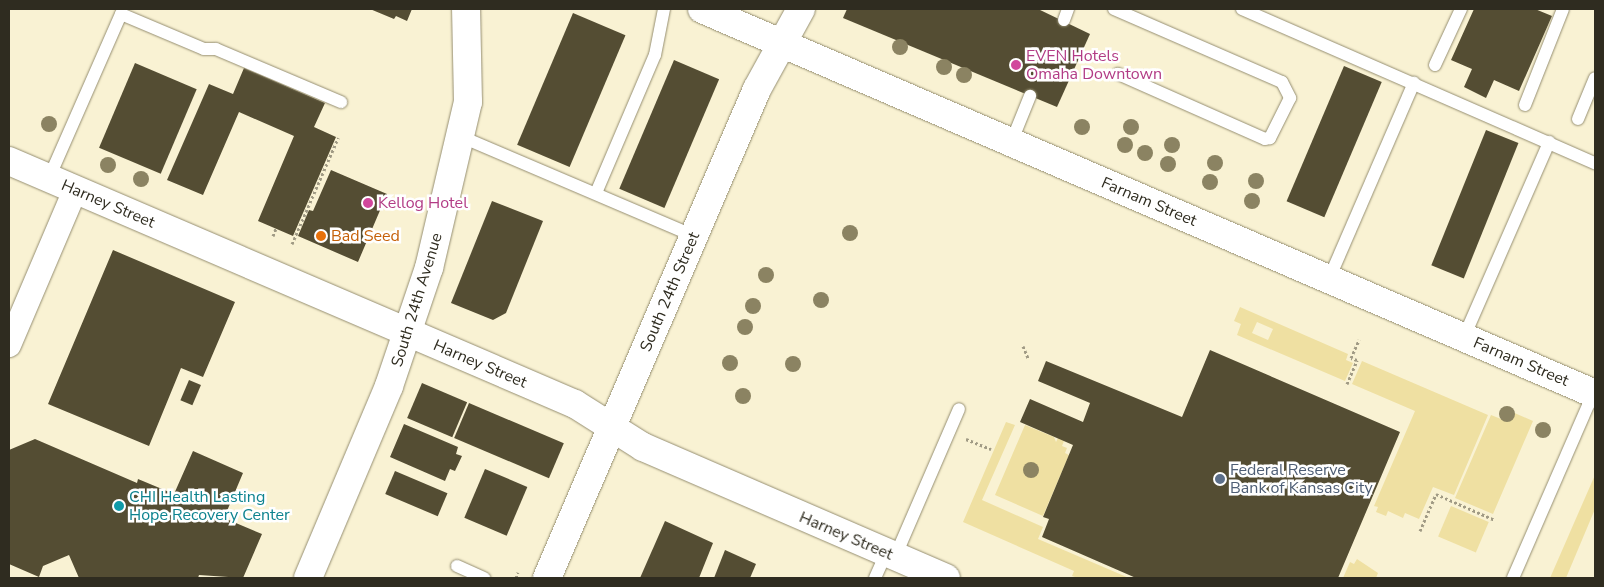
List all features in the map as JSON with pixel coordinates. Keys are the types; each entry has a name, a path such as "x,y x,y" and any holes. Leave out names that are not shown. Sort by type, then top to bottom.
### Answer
{"main road":[{"name":"South 24th Avenue","path":"308,578 389,386 429,268 462,136 468,102 466,9"},
{"name":"Farnam Street","path":"702,9 1594,394"},
{"name":"South 24th Street","path":"546,578 757,89 801,9"},
{"name":"Harney Street","path":"9,161 575,404 643,448 936,576"}],"street":[{"path":"9,345 75,190"}],"lane":[{"path":"596,193 655,54 664,9"},
{"path":"1114,9 1282,82 1290,98 1270,138 1265,139 1118,74"},
{"path":"1242,9 1595,163"},
{"path":"1435,65 1461,9"},
{"path":"1525,105 1563,9"},
{"path":"49,178 121,14 204,49 216,49 341,102"},
{"path":"1578,119 1595,78"},
{"path":"1329,279 1414,83"},
{"path":"1011,144 1030,96"},
{"path":"462,136 694,236"},
{"path":"1464,338 1548,142"},
{"path":"1513,578 1594,394"},
{"path":"875,578 890,555 959,409"},
{"path":"457,566 484,578"}],"path":[{"path":"292,244 338,138"},
{"path":"272,236 276,228"},
{"path":"1347,384 1357,360 1351,358 1359,340"},
{"path":"1023,346 1028,358"},
{"path":"949,432 991,449"},
{"path":"1420,531 1436,494 1495,520"},
{"path":"516,578 518,572"}],"shaded area":[{"path":"1240,307 1348,354 1346,360 1353,363 1345,381 1237,335 1241,324 1234,321","holes":["1257,322 1273,329 1268,340 1252,333"]},
{"path":"1362,361 1488,415 1454,495 1433,487 1419,519 1405,513 1403,518 1388,511 1386,516 1376,512 1378,507 1374,506 1415,411 1352,384"},
{"path":"1510,411 1533,421 1493,514 1455,498 1491,415 1506,421"},
{"path":"1006,422 1015,425 982,500 1043,527 1038,539 1129,578 1078,578 1072,576 1074,571 963,522"},
{"path":"1025,425 1054,437 1056,442 1058,438 1064,441 1062,446 1067,448 1065,453 1069,455 1043,516 995,495"},
{"path":"1595,475 1595,509 1566,578 1550,578"},
{"path":"1451,506 1489,522 1476,552 1438,536"},
{"path":"1357,559 1378,573 1376,578 1343,578 1350,562 1354,564"}],"building":[{"path":"370,9 412,9 407,21 396,16 394,19"},
{"name":"EVEN Hotels Omaha Downtown","path":"847,9 1038,9 1090,34 1057,107 843,18"},
{"path":"1474,9 1535,9 1552,16 1519,91 1494,80 1486,98 1464,87 1472,69 1451,60"},
{"path":"573,13 625,35 570,167 517,145"},
{"path":"674,60 719,79 664,208 619,189"},
{"path":"135,63 197,89 161,174 99,148"},
{"path":"1344,66 1382,82 1324,217 1287,201"},
{"path":"244,68 325,103 314,127 336,137 293,236 258,221 294,136 239,112 203,195 167,180 209,84 233,94"},
{"path":"1486,130 1518,143 1464,278 1431,265"},
{"path":"331,170 387,194 358,262 298,236 309,210 313,211"},
{"path":"492,201 543,221 506,313 493,320 451,303"},
{"path":"113,250 235,302 203,377 181,368 149,446 48,404"},
{"name":"Federal Reserve Bank of Kansas City","path":"1210,350 1400,432 1338,578 1136,578 1042,537 1049,519 1043,517 1073,445 1020,422 1030,399 1083,422 1090,403 1038,381 1046,361 1182,417"},
{"path":"189,380 201,385 192,405 180,400"},
{"path":"422,383 467,402 452,437 407,418"},
{"path":"469,403 564,443 549,478 454,438"},
{"path":"404,424 458,447 456,454 462,456 455,471 450,469 445,481 390,457"},
{"name":"CHI Health Lasting Hope Recovery Center","path":"35,439 137,483 138,479 174,494 193,451 243,473 224,518 262,534 243,578 199,575 198,578 79,578 69,555 43,566 39,577 9,564 9,450"},
{"path":"485,469 527,487 507,536 464,518"},
{"path":"395,471 447,493 438,516 385,494"},
{"path":"665,521 713,543 699,578 640,578"},
{"path":"725,550 756,564 750,578 714,578"}],"place":[{"name":"EVEN Hotels Omaha Downtown","path":"1016,65"},
{"name":"Kellog Hotel","path":"368,203"},
{"name":"Bad Seed","path":"321,236"},
{"name":"Federal Reserve Bank of Kansas City","path":"1220,479"},
{"name":"CHI Health Lasting Hope Recovery Center","path":"119,506"}]}
